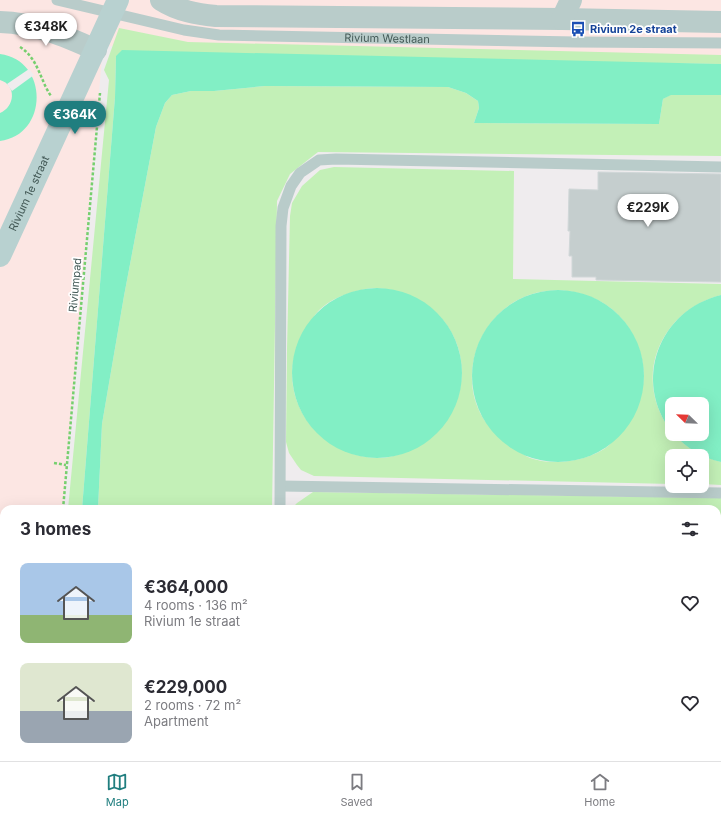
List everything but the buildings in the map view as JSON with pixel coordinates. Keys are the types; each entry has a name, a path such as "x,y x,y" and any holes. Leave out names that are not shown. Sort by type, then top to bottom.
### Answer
{"street":[{"name":"Rivium Westlaan","path":"161,0 167,4 191,13 216,16 567,9 721,22"},
{"name":"Rivium 1e straat","path":"0,256 115,6"},
{"path":"0,22 10,22 41,27 96,50"}],"lane":[{"name":"Rivium Westlaan","path":"57,0 115,6 184,30 219,35 721,43"},
{"path":"552,41 567,9"},
{"path":"280,505 281,226 283,208 291,186 300,173 319,160 336,159 721,167"},
{"path":"281,486 721,493"}],"path":[{"path":"16,44 27,51 37,67 50,94 66,112"},
{"name":"Riviumpad","path":"63,505 101,86 99,76 86,71"},
{"path":"54,463 66,465"}],"shaded area":[{"path":"0,0 721,0 721,56 103,46 63,505 0,505"},
{"path":"119,28 188,42 721,55 721,64 116,56 115,97 82,505 68,505 109,80 104,70"},
{"path":"122,50 721,64 721,95 671,95 663,99 659,124 474,123 479,108 478,101 466,93 448,87 265,86 214,91 191,91 172,95 165,103 156,127 124,296 102,424 98,505 82,505 115,97 116,56"},
{"path":"0,54 16,59 28,69 34,83 37,98 34,112 28,126 16,136 0,141 0,113 9,106 12,96 9,86 0,80"},
{"path":"265,86 448,87 466,93 478,101 479,108 474,123 659,124 663,99 670,95 721,95 721,156 318,152 290,174 277,201 272,505 98,505 102,424 124,296 156,127 165,103 172,95 191,91 214,91"},
{"path":"334,167 514,171 513,279 721,284 721,295 699,303 681,316 667,332 658,350 653,370 654,391 660,412 665,420 665,441 681,441 692,449 665,449 665,484 314,476 301,470 289,453 286,442 290,216 292,203 302,186 320,170","holes":["372,288 395,291 416,298 433,310 447,326 457,344 462,364 460,386 453,409 446,420 438,430 424,442 414,448 396,455 381,458 362,456 345,451 329,442 315,430 304,415 296,399 292,381 293,362 315,315 327,304 341,296 356,291","557,290 584,295 608,306 618,314 626,324 633,336 642,358 644,376 643,385 636,401 611,443 601,451 571,461 558,462 537,460 526,456 485,421 475,401 472,384 473,366 477,348 484,332 495,318 508,306 524,297 536,293"]},
{"path":"377,288 402,292 417,298 437,313 452,333 458,348 462,373 458,398 452,413 437,433 417,448 402,454 377,458 352,454 337,448 317,433 302,413 296,398 292,373 296,348 302,333 317,313 337,298 352,292"},
{"path":"558,290 575,292 591,297 606,305 619,315 629,328 637,343 642,359 644,376 642,393 637,409 629,424 619,437 606,447 591,455 575,460 558,462 541,460 525,455 510,447 497,437 487,424 479,409 474,393 472,376 474,359 479,343 487,328 497,315 510,305 525,297 541,292"},
{"path":"721,295 721,462 709,458 709,449 691,449 681,441 709,441 709,397 665,397 665,420 660,412 654,391 654,370 658,350 668,331 682,316 699,303"},
{"path":"709,457 721,462 721,485 709,484"},
{"path":"313,492 721,498 721,505 295,505"}],"pier":[{"path":"29,69 34,75 12,91 7,84"}],"place":[{"name":"Rivium 2e straat","path":"578,29"}]}
